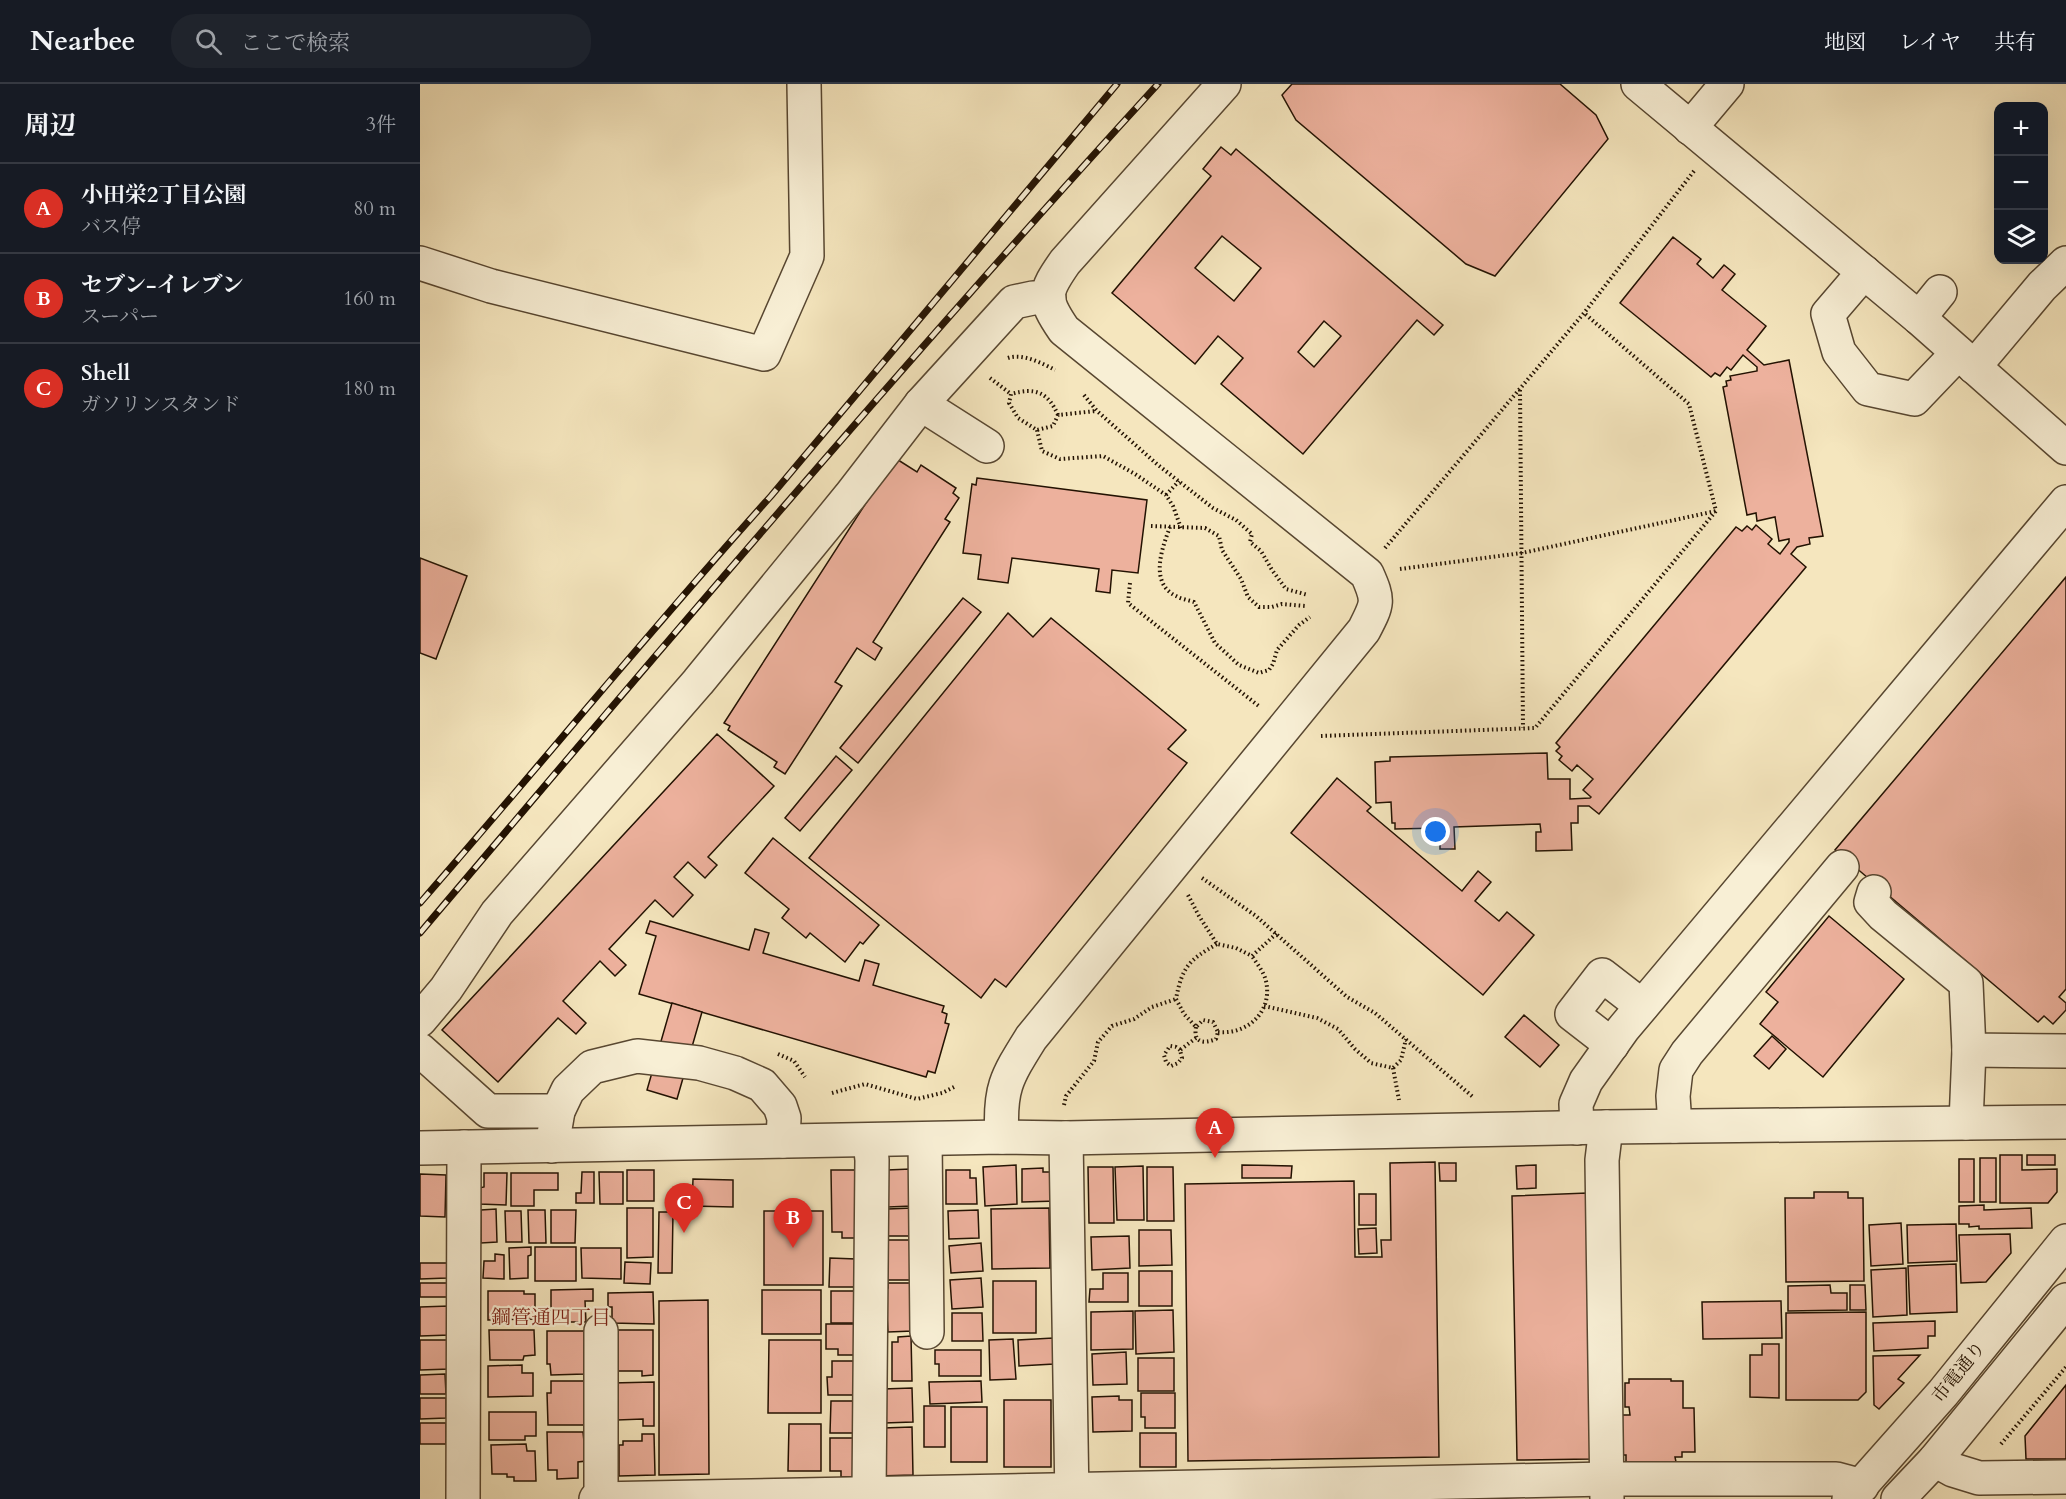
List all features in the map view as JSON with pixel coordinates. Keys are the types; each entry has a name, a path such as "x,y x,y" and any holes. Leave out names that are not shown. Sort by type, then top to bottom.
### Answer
{"street":[{"path":"420,263 491,286 764,354 807,256 804,84"},
{"path":"1002,1137 1000,1111 1008,1076 1031,1038 1364,630 1376,607 1375,592 1367,573 1064,330 1051,311 1049,285 1065,262 1224,84"},
{"path":"1638,84 1919,318 2066,448"},
{"path":"1690,128 1727,84"},
{"path":"1864,272 1828,314 1839,352 1868,389 1914,399 1966,360 2066,263"},
{"path":"1919,318 1940,292"},
{"path":"420,1020 446,989 497,913 698,682 850,496 921,404 1014,302 1033,298 1049,298"},
{"path":"921,404 987,446"},
{"path":"1607,1489 1602,1160 1591,1127 1576,1104 1586,1081 1642,1006 2066,502"},
{"path":"1675,1126 1673,1096 1676,1070 1687,1053 1842,867"},
{"path":"1874,892 1871,902 1883,915 1966,983 1969,1050 1966,1123"},
{"path":"1612,1045 1572,1014 1602,975 1642,1006"},
{"path":"420,1050 488,1110 558,1111"},
{"path":"1969,1050 2066,1051"},
{"path":"552,1146 558,1111 568,1090 592,1067 637,1056 699,1063 762,1085 780,1106 784,1118 783,1141"},
{"path":"1065,1122 1072,1494"},
{"path":"420,1148 1002,1137 1065,1122 1591,1127 2066,1122"},
{"path":"925,1139 927,1332"},
{"path":"869,1494 872,1172 870,1140"},
{"path":"463,1499 464,1147"},
{"name":"市電通り","path":"1855,1493 1943,1393 2066,1241"},
{"name":"市電通り","path":"1898,1499 1935,1460 2066,1300"},
{"path":"601,1331 599,1499 808,1497 869,1494 954,1496 1607,1489 1821,1479 1836,1479 1855,1493"},
{"path":"1935,1460 1953,1470 1979,1478 2066,1477"}],"path":[{"path":"1378,557 1584,313 1700,163"},
{"path":"1584,313 1689,404 1716,511"},
{"path":"1004,360 1014,356 1035,360 1055,370"},
{"path":"984,374 1011,394"},
{"path":"1011,394 1023,390 1037,391 1053,405 1058,415"},
{"path":"1520,390 1523,728"},
{"path":"1011,394 1009,403 1018,418 1037,430 1042,451 1059,459 1103,456 1166,495 1173,506 1181,528"},
{"path":"1084,394 1097,411 1124,436 1214,508 1236,520 1252,534 1250,542 1261,551 1286,589 1308,595"},
{"path":"1058,415 1097,411"},
{"path":"1037,430 1053,426 1058,415"},
{"path":"1166,495 1179,481"},
{"path":"1393,570 1522,553 1716,511"},
{"path":"1311,736 1535,728 1716,511"},
{"path":"1151,526 1205,528 1219,536 1222,550 1241,579 1248,597 1259,607 1282,604 1306,606"},
{"path":"1170,527 1161,551 1159,566 1163,585 1174,596 1194,602 1215,643 1239,665 1258,673 1269,670 1277,650 1289,635 1310,617"},
{"path":"1130,583 1128,603 1261,709"},
{"path":"1197,874 1277,933 1347,997 1375,1012 1468,1092 1476,1102"},
{"path":"1185,888 1217,944"},
{"path":"1252,956 1277,933"},
{"path":"1196,1027 1184,1014 1176,999 1179,980 1193,958 1217,944 1236,948 1252,956 1266,982 1264,1006 1259,1018 1241,1030 1228,1033 1218,1032"},
{"path":"1065,1122 1066,1096 1094,1061 1098,1042 1112,1026 1134,1019 1152,1007 1176,999"},
{"path":"1264,1006 1317,1018 1338,1029 1371,1063 1393,1068"},
{"path":"1203,1020 1213,1022 1218,1032 1216,1039 1207,1043 1196,1038 1196,1027 1203,1020"},
{"path":"1180,1050 1196,1038"},
{"path":"1393,1068 1401,1060 1406,1039"},
{"path":"1170,1046 1180,1050 1182,1058 1178,1063 1172,1066 1166,1062 1164,1055 1170,1046"},
{"path":"1393,1068 1399,1101"},
{"path":"832,1093 865,1084 917,1099 942,1093 954,1087"},
{"path":"1998,1449 2066,1367"}],"building":[{"path":"1292,84 1560,84 1596,115 1608,139 1495,276 1466,264 1296,120 1282,95"},
{"path":"1221,147 1231,155 1236,149 1443,325 1434,335 1417,320 1303,454 1221,384 1243,358 1218,336 1195,364 1112,293 1211,176 1203,169","holes":["1222,236 1261,268 1234,301 1195,268","1324,321 1341,336 1314,367 1298,352"]},
{"path":"1673,237 1701,259 1697,264 1713,278 1724,265 1735,274 1722,290 1766,326 1747,350 1764,365 1789,360 1823,536 1809,538 1810,544 1797,547 1791,554 1806,567 1599,814 1589,806 1578,806 1578,823 1571,823 1572,850 1536,851 1536,832 1541,832 1540,824 1454,827 1455,849 1440,849 1440,828 1395,829 1395,823 1392,823 1391,802 1376,803 1375,762 1390,761 1390,757 1547,753 1548,779 1570,779 1570,799 1590,798 1583,790 1593,779 1577,765 1572,771 1559,760 1562,756 1556,751 1560,747 1556,743 1736,527 1742,531 1747,526 1752,530 1756,525 1772,539 1768,544 1780,554 1789,542 1789,539 1779,541 1775,517 1757,521 1756,513 1747,515 1723,387 1727,386 1726,381 1731,380 1730,376 1757,371 1757,367 1743,355 1731,370 1727,367 1720,376 1715,373 1711,377 1620,303"},
{"path":"895,458 917,472 921,465 956,488 953,493 959,498 945,519 950,522 873,642 882,648 875,660 857,648 835,682 842,686 785,774 774,767 777,762 728,730 730,726 724,723"},
{"path":"977,478 1147,500 1138,573 1112,570 1110,593 1096,591 1099,569 1012,558 1008,583 978,579 981,555 963,553 972,484 976,485"},
{"path":"420,558 467,576 436,659 420,653"},
{"path":"2066,577 2066,989 2059,997 2066,1003 2066,1010 2053,1024 2044,1016 2038,1022 1835,850"},
{"path":"963,598 981,612 858,763 840,748"},
{"path":"1008,613 1033,637 1051,618 1186,730 1168,749 1187,763 1006,987 995,979 981,998 809,858"},
{"path":"717,734 774,786 708,857 717,865 705,878 688,862 674,877 693,895 673,917 655,900 609,949 626,965 615,976 600,961 563,1001 586,1023 576,1034 558,1018 498,1082 442,1030"},
{"path":"836,756 852,770 800,831 785,818"},
{"path":"1337,778 1371,807 1367,811 1462,891 1478,871 1491,882 1475,901 1499,921 1507,912 1534,935 1483,995 1291,833"},
{"path":"773,838 879,925 863,944 860,942 845,962 810,933 806,938 782,918 789,909 745,873"},
{"path":"1829,916 1904,979 1823,1077 1760,1024 1778,1002 1766,992"},
{"path":"650,921 749,950 755,929 769,933 763,953 859,981 865,960 879,964 873,985 944,1006 942,1012 947,1014 945,1023 949,1024 935,1073 928,1071 926,1077 639,994 656,936 646,933"},
{"path":"672,1003 702,1012 677,1099 647,1090"},
{"path":"1524,1015 1559,1045 1540,1067 1505,1037"},
{"path":"1772,1036 1786,1049 1769,1069 1754,1056"},
{"path":"2000,1155 2022,1155 2022,1170 2057,1169 2057,1192 2048,1203 2000,1203"},
{"path":"2027,1155 2055,1155 2055,1165 2027,1165"},
{"path":"1980,1158 1996,1158 1996,1202 1980,1202"},
{"path":"1959,1159 1974,1159 1974,1202 1959,1202"},
{"path":"1435,1162 1439,1457 1188,1461 1185,1184 1354,1181 1355,1257 1382,1257 1381,1240 1391,1240 1390,1163"},
{"path":"1439,1163 1456,1163 1456,1181 1440,1181"},
{"path":"1016,1165 1017,1204 985,1206 983,1167"},
{"path":"1242,1165 1292,1166 1291,1178 1242,1178"},
{"path":"1536,1165 1536,1188 1517,1189 1516,1166"},
{"path":"1143,1166 1144,1220 1117,1220 1115,1167"},
{"path":"1088,1167 1113,1167 1114,1223 1089,1223"},
{"path":"1147,1167 1173,1167 1174,1221 1147,1221"},
{"path":"1043,1168 1043,1172 1056,1172 1057,1201 1022,1202 1022,1169"},
{"path":"911,1169 912,1206 888,1207 887,1170"},
{"path":"627,1170 654,1170 654,1201 627,1201"},
{"path":"831,1170 858,1170 859,1238 842,1238 842,1232 832,1232"},
{"path":"946,1170 970,1170 970,1178 976,1178 977,1204 946,1204"},
{"path":"582,1172 594,1172 594,1203 576,1203 576,1193 581,1193"},
{"path":"599,1172 623,1172 623,1204 600,1204"},
{"path":"484,1173 507,1173 506,1205 479,1204 479,1188 484,1187"},
{"path":"511,1173 558,1173 558,1190 534,1190 534,1206 511,1206"},
{"path":"420,1174 446,1175 445,1217 420,1216"},
{"path":"693,1179 733,1180 733,1207 692,1206"},
{"path":"1814,1192 1848,1192 1848,1198 1863,1198 1864,1281 1786,1282 1785,1198 1814,1198"},
{"path":"1587,1193 1591,1459 1517,1460 1512,1196"},
{"path":"1359,1194 1376,1194 1376,1225 1359,1225"},
{"path":"1984,1205 1984,1210 2031,1208 2032,1228 1979,1229 1979,1226 1969,1227 1969,1224 1959,1224 1959,1206"},
{"path":"627,1208 653,1208 653,1257 627,1258"},
{"path":"912,1208 912,1236 888,1236 888,1209"},
{"path":"1049,1208 1050,1268 992,1269 991,1209"},
{"path":"496,1209 497,1242 481,1243 481,1210"},
{"path":"528,1210 545,1210 546,1243 529,1243"},
{"path":"551,1210 576,1210 575,1243 551,1243"},
{"path":"978,1210 979,1238 949,1239 948,1211"},
{"path":"505,1211 521,1211 522,1242 506,1242"},
{"path":"764,1211 823,1211 823,1285 764,1285"},
{"path":"659,1212 673,1212 672,1273 658,1273"},
{"path":"1901,1223 1903,1264 1871,1266 1869,1225"},
{"path":"1956,1224 1957,1261 1908,1263 1907,1225"},
{"path":"1376,1228 1377,1253 1359,1254 1358,1229"},
{"path":"1139,1230 1171,1230 1172,1265 1139,1266"},
{"path":"2010,1234 2011,1253 1986,1282 1961,1283 1959,1235"},
{"path":"1129,1236 1130,1268 1092,1270 1091,1237"},
{"path":"881,1240 913,1240 914,1280 881,1280"},
{"path":"981,1243 983,1271 951,1273 949,1246"},
{"path":"531,1247 531,1255 528,1256 528,1278 510,1279 509,1248"},
{"path":"535,1247 576,1247 576,1281 535,1281"},
{"path":"581,1248 621,1248 621,1279 582,1278"},
{"path":"495,1254 504,1255 504,1279 483,1278 484,1261 495,1261"},
{"path":"830,1258 856,1259 855,1287 829,1287"},
{"path":"625,1262 651,1263 650,1284 624,1283"},
{"path":"420,1263 447,1263 447,1278 420,1279"},
{"path":"1956,1264 1957,1312 1910,1314 1908,1266"},
{"path":"1906,1268 1907,1315 1873,1317 1871,1270"},
{"path":"1139,1271 1172,1271 1172,1306 1139,1306"},
{"path":"1103,1273 1128,1273 1128,1302 1089,1302 1090,1289 1103,1289"},
{"path":"981,1278 983,1307 952,1309 950,1280"},
{"path":"993,1281 1036,1281 1036,1333 993,1333"},
{"path":"420,1283 447,1283 447,1297 420,1297"},
{"path":"888,1283 912,1283 913,1331 888,1332 887,1315 882,1316 882,1288 888,1288"},
{"path":"1830,1285 1831,1293 1847,1293 1847,1310 1788,1311 1788,1286"},
{"path":"1850,1285 1865,1285 1866,1310 1850,1310"},
{"path":"593,1289 593,1301 585,1301 586,1322 551,1322 551,1290"},
{"path":"762,1290 821,1290 821,1334 762,1334"},
{"path":"488,1291 524,1291 524,1294 535,1294 535,1319 488,1320"},
{"path":"831,1291 858,1291 858,1323 831,1323"},
{"path":"653,1292 654,1324 612,1323 612,1307 608,1307 608,1293"},
{"path":"708,1300 709,1474 659,1475 659,1301"},
{"path":"1781,1301 1782,1338 1703,1339 1702,1302"},
{"path":"449,1306 450,1335 420,1336 420,1307"},
{"path":"1173,1310 1174,1352 1136,1354 1135,1311"},
{"path":"1133,1311 1133,1349 1091,1350 1091,1312"},
{"path":"1866,1312 1866,1392 1858,1400 1786,1400 1786,1313"},
{"path":"952,1313 982,1313 983,1341 952,1341"},
{"path":"1935,1321 1935,1336 1928,1336 1928,1348 1874,1351 1873,1323"},
{"path":"826,1324 862,1324 857,1355 838,1355 838,1349 826,1349"},
{"path":"489,1330 534,1330 535,1355 524,1356 523,1360 490,1360"},
{"path":"613,1330 653,1330 653,1375 642,1376 642,1371 618,1371 618,1355 614,1355"},
{"path":"547,1331 585,1331 585,1374 551,1375 550,1364 547,1364"},
{"path":"911,1336 912,1381 892,1381 892,1342 898,1342 898,1337"},
{"path":"1053,1338 1054,1364 1019,1366 1018,1340"},
{"path":"1013,1339 1016,1379 990,1380 989,1340"},
{"path":"420,1340 450,1340 450,1369 420,1370"},
{"path":"769,1340 821,1340 821,1413 768,1413"},
{"path":"1762,1344 1779,1344 1779,1398 1750,1397 1750,1355 1762,1355"},
{"path":"935,1350 981,1350 981,1376 939,1376 939,1364 935,1364"},
{"path":"1126,1352 1127,1384 1093,1385 1092,1354"},
{"path":"1920,1355 1898,1379 1904,1383 1879,1409 1874,1405 1873,1356"},
{"path":"1138,1358 1174,1358 1174,1391 1138,1391"},
{"path":"832,1361 858,1361 858,1395 828,1395 827,1377 832,1377"},
{"path":"522,1365 522,1373 533,1373 533,1396 488,1397 488,1366"},
{"path":"445,1374 446,1394 420,1394 420,1375"},
{"path":"1629,1379 1683,1381 1683,1408 1694,1408 1695,1452 1682,1452 1682,1457 1675,1457 1676,1462 1626,1463 1626,1455 1620,1455 1620,1415 1630,1415 1629,1407 1625,1407 1625,1383 1629,1383"},
{"path":"551,1381 584,1381 584,1425 548,1425 547,1393 551,1393"},
{"path":"981,1381 982,1402 930,1404 929,1382"},
{"path":"654,1382 654,1426 643,1426 643,1419 617,1420 612,1383"},
{"path":"2066,1385 2066,1459 2026,1459 2025,1436"},
{"path":"912,1388 913,1422 884,1423 883,1389"},
{"path":"1141,1393 1175,1393 1175,1428 1145,1428 1145,1417 1141,1417"},
{"path":"1119,1396 1119,1400 1132,1400 1132,1431 1093,1432 1092,1397"},
{"path":"420,1398 446,1398 446,1418 420,1419"},
{"path":"1004,1400 1051,1400 1051,1467 1004,1467"},
{"path":"831,1401 856,1401 856,1433 830,1433"},
{"path":"924,1406 945,1406 945,1447 924,1447"},
{"path":"951,1407 987,1407 987,1462 951,1462"},
{"path":"489,1412 536,1412 536,1436 525,1436 525,1440 489,1440"},
{"path":"420,1423 446,1423 446,1444 420,1444"},
{"path":"789,1424 821,1424 821,1471 788,1471"},
{"path":"912,1427 913,1475 877,1476 883,1428"},
{"path":"547,1432 583,1432 586,1461 578,1462 578,1478 557,1479 557,1470 548,1470"},
{"path":"1140,1433 1176,1433 1176,1467 1140,1467"},
{"path":"642,1434 654,1434 655,1475 619,1476 619,1445 623,1445 623,1441 642,1441"},
{"path":"830,1438 859,1438 859,1477 841,1477 841,1471 830,1471"},
{"path":"526,1444 527,1451 535,1451 536,1481 514,1481 514,1477 507,1477 507,1474 492,1474 491,1445"}],"railway":[{"path":"420,903 771,496 1117,84"},
{"path":"420,933 877,399 1158,84"}],"place":[{"name":"小田栄2丁目公園","path":"1215,1158"},
{"name":"Shell","path":"684,1233"},
{"name":"セブン-イレブン","path":"793,1248"}],"district":[{"name":"鋼管通四丁目","path":"551,1317"}]}
